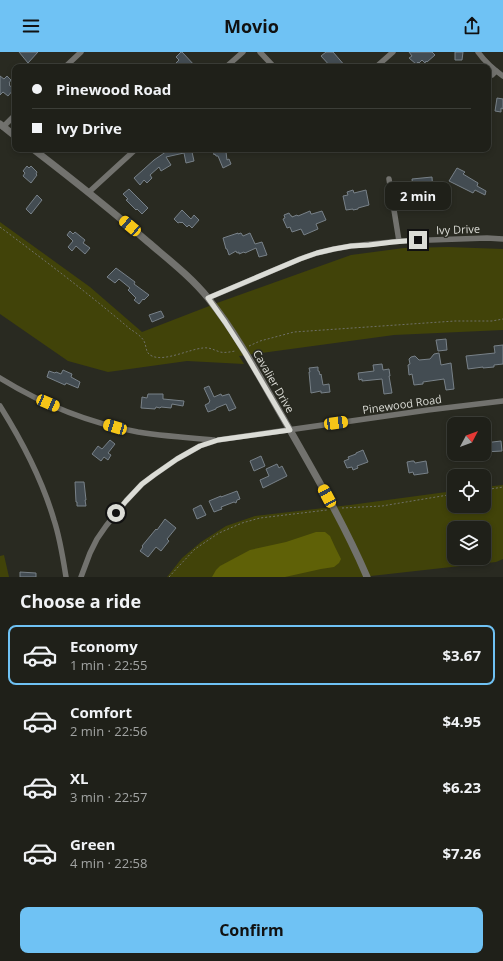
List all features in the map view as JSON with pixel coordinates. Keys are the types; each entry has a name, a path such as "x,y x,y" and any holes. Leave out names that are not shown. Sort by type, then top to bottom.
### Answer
{"street":[{"path":"68,64 81,52"},
{"path":"229,64 243,52"},
{"path":"260,52 271,64"},
{"path":"379,64 393,52"},
{"path":"478,52 488,64"},
{"path":"491,67 503,76"},
{"path":"491,74 496,72"},
{"path":"12,117 2,125 12,133"},
{"name":"Cavalier Drive","path":"37,152 89,192 176,266 208,298 243,349 320,482 352,542 367,577"},
{"path":"89,192 133,152"},
{"path":"389,179 399,241"},
{"name":"Ivy Drive","path":"208,298 300,259 334,249 399,241 486,238 503,239"},
{"path":"0,378 48,403 74,414 115,427 167,436 218,440"},
{"name":"Pinewood Road","path":"81,577 97,539 126,501 142,484 154,475 177,459 200,446 218,440 428,410 503,401"},
{"path":"0,406 26,451 48,502 59,539 66,577"}],"path":[{"path":"0,228 76,284 144,341 146,351 151,356 160,358 202,348 228,353 243,349 260,341 294,332 492,321 503,319"},
{"path":"491,489 503,487"},
{"path":"169,577 195,549 219,533 242,523 260,518 334,509 382,506 447,495"}],"shaded area":[{"path":"0,222 90,287 142,332 217,303 351,255 404,248 448,247 503,249 503,330 394,335 239,356 244,364 187,361 108,372 68,361 0,314"},
{"path":"503,485 503,559 491,563 491,521 447,521 447,565 469,565 371,577 167,577 182,558 201,542 226,526 255,516 447,492 447,513 491,513 491,486"},
{"path":"316,532 325,532 330,536 341,559 334,567 285,577 212,577 220,566 250,550 286,542"},
{"path":"4,555 9,577 0,577 0,556"}],"building":[{"path":"19,52 38,52 28,63"},
{"path":"182,52 193,64 175,64 179,60 176,57"},
{"path":"326,52 333,52 343,64 328,64 321,56"},
{"path":"409,52 432,52 435,55 425,63 422,60 416,64 409,58 412,56"},
{"path":"455,52 463,52 462,60 455,60"},
{"path":"0,76 4,79 7,76 11,80 9,85 12,87 12,91 8,96 3,92 0,95"},
{"path":"497,98 503,99 503,109 501,108 501,112 495,111"},
{"path":"166,152 192,152 194,161 186,163 184,153 166,157 171,165 161,171 159,167 150,175 152,178 147,183 144,180 140,185 134,178 154,160"},
{"path":"214,152 226,152 227,160 229,159 231,164 223,168 218,156 215,154 214,155"},
{"path":"27,166 29,168 31,166 37,172 37,175 31,183 23,176 25,173 23,171"},
{"path":"457,168 465,172 463,174 478,183 477,186 486,191 485,195 475,190 473,193 449,181"},
{"path":"432,177 433,193 414,196 411,190 413,189 412,179"},
{"path":"129,189 148,208 142,214 126,200 128,199 123,194"},
{"path":"353,190 354,193 366,190 369,205 358,209 346,210 343,196 348,195 347,192"},
{"path":"37,195 42,200 31,214 26,209"},
{"path":"182,210 191,219 194,215 199,220 192,228 189,225 187,227 182,222 178,223 174,219"},
{"path":"310,211 312,214 322,211 326,220 316,224 318,229 304,235 301,229 292,232 290,227 287,228 283,219 285,218 284,215 289,213 292,217"},
{"path":"70,231 73,234 75,232 85,240 83,243 90,248 85,254 76,246 72,251 68,247 73,241 67,235"},
{"path":"241,233 243,236 250,233 255,244 262,242 267,255 259,257 256,248 239,254 239,252 237,253 236,251 229,255 223,238"},
{"path":"116,268 149,295 139,304 134,300 136,298 128,290 130,288 119,279 115,283 107,277"},
{"path":"161,311 164,317 152,322 149,315"},
{"path":"446,339 447,350 438,351 436,340"},
{"path":"503,345 503,364 494,365 494,367 468,369 466,356 495,353 494,346"},
{"path":"439,353 441,365 451,363 454,389 446,390 444,379 414,385 412,374 409,375 409,359 415,356 419,360 430,359 434,354"},
{"path":"382,364 383,370 389,369 392,393 384,394 382,379 359,380 358,373 374,371 373,365"},
{"path":"318,367 323,385 329,384 330,392 321,393 321,391 311,393 309,368"},
{"path":"63,370 72,374 71,377 80,382 78,388 66,383 65,385 47,377 49,371 61,374"},
{"path":"209,386 214,397 221,394 222,396 229,394 236,408 229,411 226,404 208,412 205,405 210,401 204,388"},
{"path":"148,394 163,394 163,399 184,401 183,406 172,404 171,408 141,408 142,397 147,398"},
{"path":"110,440 115,444 108,453 111,455 108,460 104,457 101,461 92,454 98,446 102,449"},
{"path":"501,441 502,451 491,452 491,442"},
{"path":"363,450 368,462 357,466 358,468 353,470 352,467 347,468 344,461 349,459 348,457"},
{"path":"261,456 265,466 254,471 250,461"},
{"path":"414,461 415,463 426,461 428,473 414,475 413,472 409,473 407,462"},
{"path":"277,464 279,468 282,466 287,476 263,488 260,480 269,476 266,469"},
{"path":"75,482 84,482 86,506 77,506"},
{"path":"237,491 240,499 237,500 236,503 234,502 221,507 222,509 214,512 209,501"},
{"path":"201,505 206,515 197,519 193,509"},
{"path":"165,519 176,528 167,539 169,541 161,551 156,547 148,557 140,551 143,547 142,546"},
{"path":"20,572 36,573 36,577 20,577"}],"route":[{"path":"116,513 142,484 177,459 200,446 218,440 290,430 245,353 208,298 317,253 351,246 418,240"}]}
